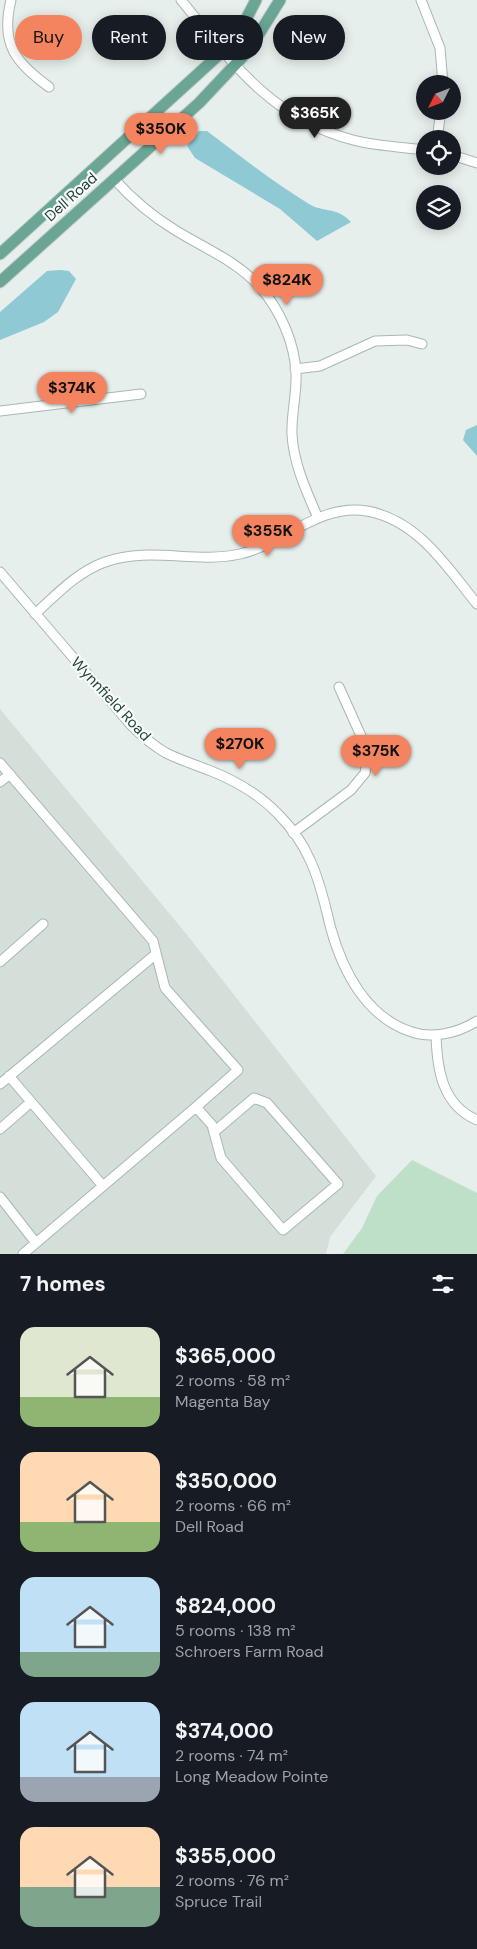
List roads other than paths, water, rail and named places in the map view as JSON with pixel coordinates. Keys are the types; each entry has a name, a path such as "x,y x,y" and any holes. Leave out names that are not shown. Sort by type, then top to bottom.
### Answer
{"main road":[{"name":"Dell Road","path":"247,15 256,0"},
{"name":"Dell Road","path":"0,282 199,103 235,66 257,39 280,0"},
{"name":"Dell Road","path":"0,254 213,60"}],"street":[{"path":"11,0 6,14 6,28 13,55 26,70 49,87"},
{"path":"181,0 193,15"},
{"path":"421,0 440,48 442,75"},
{"path":"229,60 258,90 279,106 318,128 352,140 416,149"},
{"path":"461,158 477,163"},
{"path":"114,179 136,202 155,217 242,270 273,305 284,326 292,348 295,369 292,433 294,453 299,472 318,518"},
{"path":"295,369 320,366 360,346 375,341 407,340 422,344"},
{"path":"0,411 141,394"},
{"path":"35,614 69,583 102,563 120,557 140,554 220,557 240,554 277,540 318,518 348,511 366,511 402,524 417,534 431,547 477,604"},
{"name":"Wynnfield Road","path":"0,572 130,724 146,740 165,752 236,782 258,796 272,808 310,859 340,957 370,1006 384,1019 408,1031 436,1035"},
{"path":"293,834 351,790 365,773 367,761 366,747 339,686"},
{"path":"0,763 153,940 165,988 238,1070 23,1254"},
{"path":"0,782 10,774"},
{"path":"0,962 43,924"},
{"path":"0,1084 156,954"},
{"path":"477,1021 468,1027 436,1035 440,1076 445,1092 456,1106 477,1120"},
{"path":"9,1076 103,1186"},
{"path":"196,1107 212,1125 221,1158 283,1230 338,1184 267,1103 254,1098 214,1132"},
{"path":"0,1129 32,1102"},
{"path":"0,1197 36,1243"}],"water":[{"path":"199,131 207,131 270,178 314,207 340,214 351,222 317,241 280,209 195,158 187,146"},
{"path":"47,271 69,271 76,279 58,312 44,322 0,340 0,312"},
{"path":"477,425 477,456 463,440 466,430"}]}
